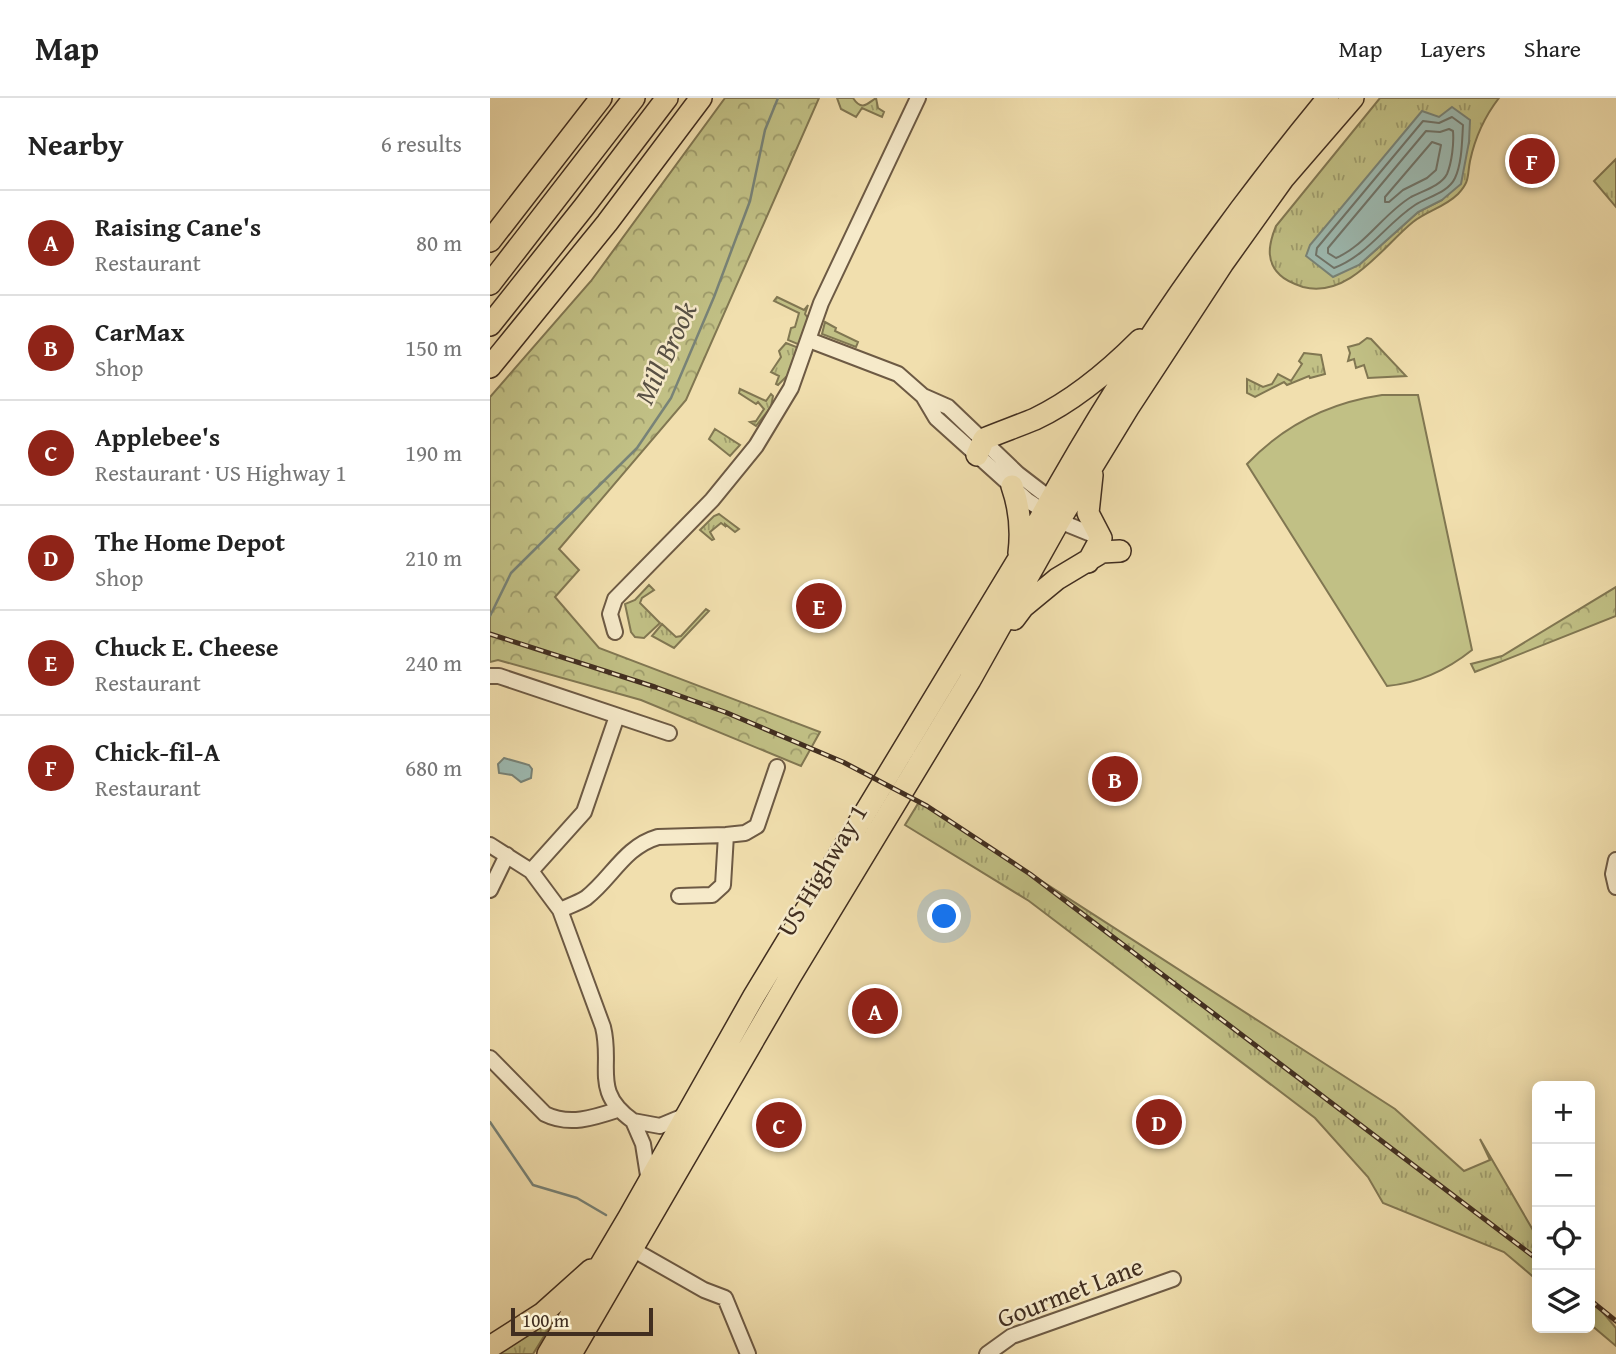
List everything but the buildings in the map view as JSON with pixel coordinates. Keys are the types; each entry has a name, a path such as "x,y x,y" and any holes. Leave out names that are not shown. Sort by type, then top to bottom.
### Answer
{"highway":[{"path":"490,241 601,98"},
{"path":"490,284 634,98"},
{"path":"490,325 667,98"},
{"path":"490,367 607,223 701,98"},
{"path":"1055,510 1167,314 1265,174 1328,98"},
{"path":"548,1354 754,996 1018,560 1055,510 1095,463 1231,252 1283,179 1353,98"},
{"path":"980,447 1037,418 1099,379 1167,314"},
{"path":"1088,562 1101,538 1088,513 1088,497 1095,463"},
{"path":"1012,486 1019,507 1022,533 1018,560"},
{"name":"US Highway 1","path":"576,1350 632,1248 784,988 970,680 1055,510"},
{"path":"970,680 1023,607 1058,579 1102,552 1120,551"},
{"path":"490,1347 543,1312 607,1254"}],"street":[{"path":"615,632 610,614 615,600 712,500 756,446 791,388 821,303 918,98"},
{"path":"1308,98 1310,120"},
{"path":"809,340 898,374 923,396 948,407 1012,486 1101,538"},
{"path":"980,447 1018,474 1055,510"},
{"path":"490,676 669,733"},
{"path":"531,871 584,812 617,716"},
{"path":"560,910 588,897 625,856 647,840 668,836 745,833 757,826 778,767"},
{"path":"678,896 712,895 723,885 726,835"},
{"path":"490,845 531,871 560,910 603,1027 606,1043 605,1075 617,1110 633,1121 660,1126 688,1114"},
{"path":"490,890 507,855"},
{"path":"1616,860 1613,874 1616,887"},
{"path":"490,1058 552,1118 581,1120 617,1110"},
{"path":"633,1121 643,1144 649,1182"},
{"path":"607,1254 624,1247 632,1248 704,1290 725,1298 748,1354"},
{"name":"Gourmet Lane","path":"987,1354 1012,1336 1173,1279"}],"green space":[{"path":"725,98 819,98 686,400 559,549 579,570 555,597 599,648 820,732 801,766 641,700 498,660 490,662 490,397 591,281"},
{"path":"837,98 853,98 862,105 876,98 878,108 884,112 882,117 862,108 856,117 841,109"},
{"path":"1380,98 1499,98 1478,136 1462,190 1413,222 1350,278 1320,289 1303,287 1285,279 1275,270 1270,258 1270,245 1276,226","holes":["1469,142 1442,200 1418,212 1359,265"]},
{"path":"1616,159 1616,207 1594,181"},
{"path":"777,297 804,310 808,305 805,314 808,318 800,345 788,340 799,313 774,301"},
{"path":"825,322 836,328 835,331 858,342 856,347 822,334"},
{"path":"1367,338 1406,376 1368,378 1364,365 1356,368 1354,359 1348,361 1348,347"},
{"path":"786,343 799,348 788,375 778,385 779,376 771,372 781,357 779,351"},
{"path":"1304,353 1321,355 1325,374 1310,378 1309,376 1287,385 1284,382 1255,397 1247,393 1247,379 1263,387 1272,384 1278,374 1291,381 1302,364 1299,361"},
{"path":"740,389 766,401 771,394 773,396 771,407 756,426 750,422 756,421 764,409 758,402 756,404 739,393"},
{"path":"1382,395 1418,395 1472,650 1453,664 1432,674 1387,686 1247,464 1276,438 1308,418 1343,404"},
{"path":"715,429 740,445 730,456 709,439"},
{"path":"719,514 739,529 735,532 721,523 710,532 714,539 712,540 700,530"},
{"path":"649,585 654,590 642,598 640,603 660,623 644,638 635,637 631,632 625,604 635,600"},
{"path":"1616,587 1616,616 1475,672 1471,664 1502,656"},
{"path":"706,609 709,611 674,648 652,636 662,624 676,637 681,636"},
{"path":"919,802 1395,1109 1464,1171 1490,1160 1480,1139 1532,1228 1532,1276 1504,1252 1383,1203 1368,1177 1315,1118 1029,901 905,825"},
{"path":"1595,1303 1616,1328 1616,1346 1595,1328"},
{"path":"562,1307 533,1354 495,1354"}],"water":[{"path":"1452,107 1470,120 1461,184 1442,200 1418,212 1359,265 1333,277 1306,256 1310,245 1422,111 1439,117"},
{"path":"504,758 529,765 532,769 531,778 521,782 512,775 499,773 498,764"}],"waterway":[{"name":"Mill Brook","path":"490,616 511,573 637,448 671,398 714,297 750,201 765,130 778,98"},
{"path":"490,1122 533,1185 577,1198 606,1215"}],"railway":[{"path":"490,634 725,712 843,762 927,806 1030,874 1532,1255"},
{"path":"1595,1304 1616,1321"}],"place":[{"name":"Chick-fil-A","path":"1532,161"},
{"name":"Chuck E. Cheese","path":"819,606"},
{"name":"CarMax","path":"1115,779"},
{"name":"Raising Cane's","path":"875,1011"},
{"name":"The Home Depot","path":"1159,1122"},
{"name":"Applebee's","path":"779,1125"}]}
